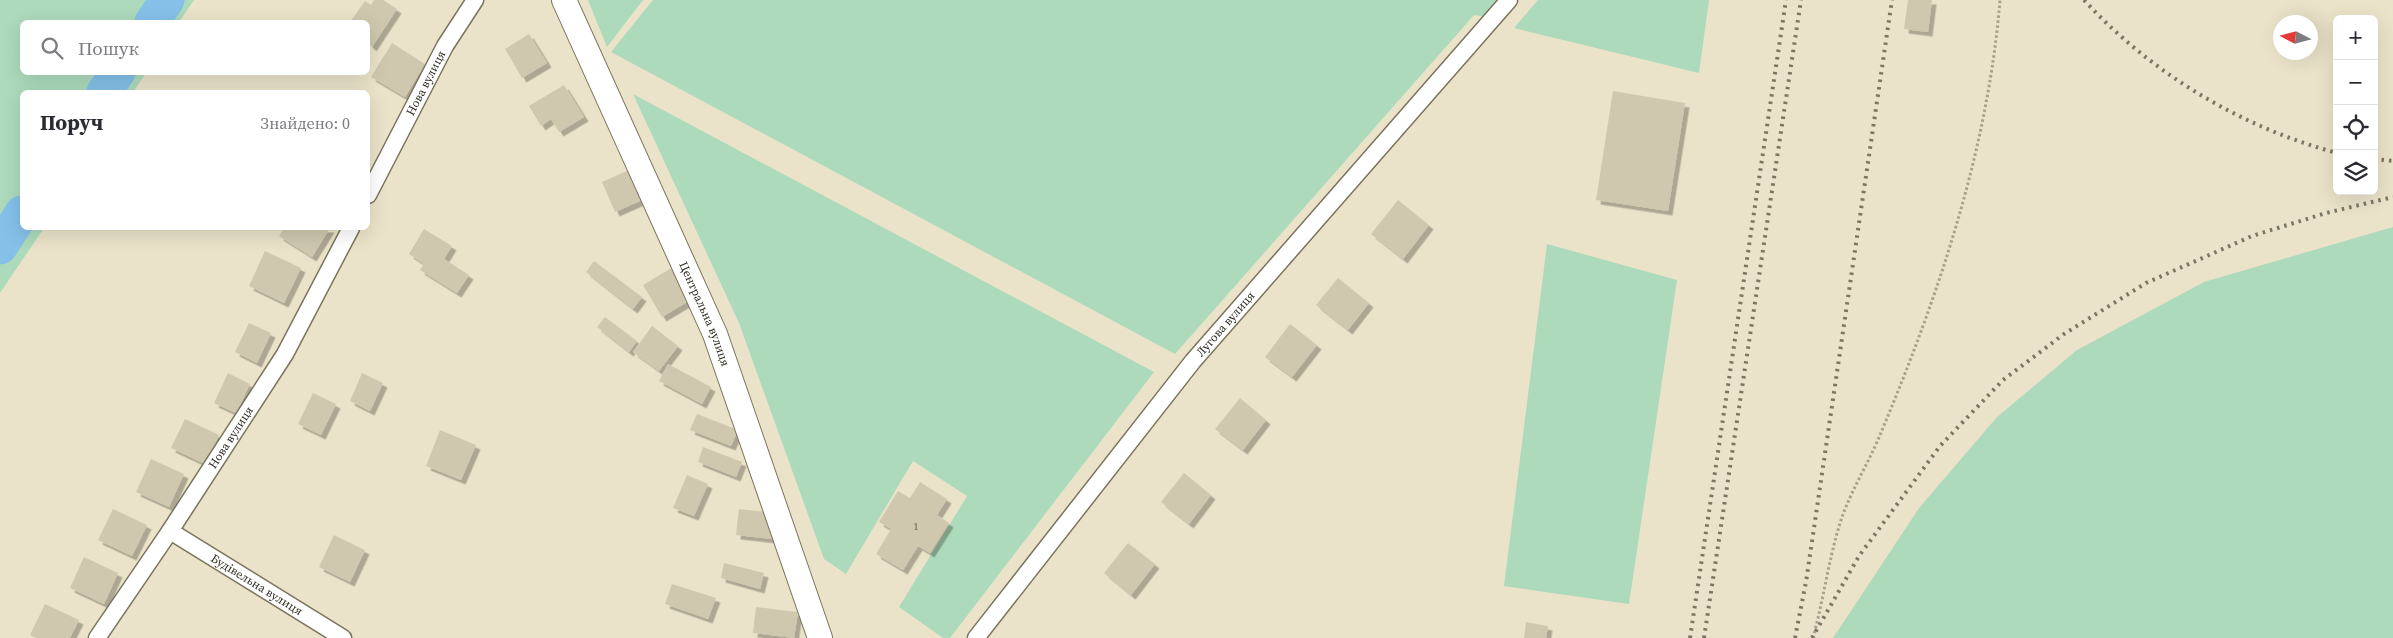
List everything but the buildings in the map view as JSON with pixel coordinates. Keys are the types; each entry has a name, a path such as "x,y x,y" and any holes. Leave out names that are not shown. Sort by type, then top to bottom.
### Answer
{"street":[{"name":"Нова вулиця","path":"370,191 445,46 475,0"},
{"name":"Центральна вулиця","path":"564,0 715,334 820,638"},
{"name":"Лугова вулиця","path":"976,638 1193,362 1509,0"},
{"name":"Нова вулиця","path":"97,638 170,531 285,354 350,230"},
{"name":"Будівельна вулиця","path":"170,531 343,638"}],"path":[{"path":"1813,638 1842,516 1880,435 1935,289 1957,219 1976,151 1990,86 2000,0"}],"green space":[{"path":"0,0 194,0 180,20 20,20 20,75 145,75 134,90 20,90 20,230 43,230 0,293"},
{"path":"588,0 643,0 607,47"},
{"path":"653,0 1500,0 1486,17 1474,15 1175,354 611,52"},
{"path":"1538,0 1709,0 1699,73 1514,28"},
{"path":"633,94 1154,372 950,638 943,638 899,607 967,496 913,461 846,574 824,559 739,323"},
{"path":"2393,227 2393,638 1833,638 1919,508 1997,417 2077,350 2204,282"},
{"path":"1547,244 1677,280 1629,604 1504,586"}],"waterway":[{"path":"153,20 167,0"},
{"path":"105,90 116,75"},
{"path":"0,247 20,216"}],"railway":[{"path":"1690,638 1786,0"},
{"path":"1704,638 1801,0"},
{"path":"1795,638 1806,582 1892,0"},
{"path":"2084,0 2138,51 2168,74 2199,94 2266,128 2333,152"},
{"path":"2378,159 2393,161"},
{"path":"1812,638 1859,556 1940,446 2003,380 2064,334 2146,283 2252,236 2326,213 2393,197"}]}
